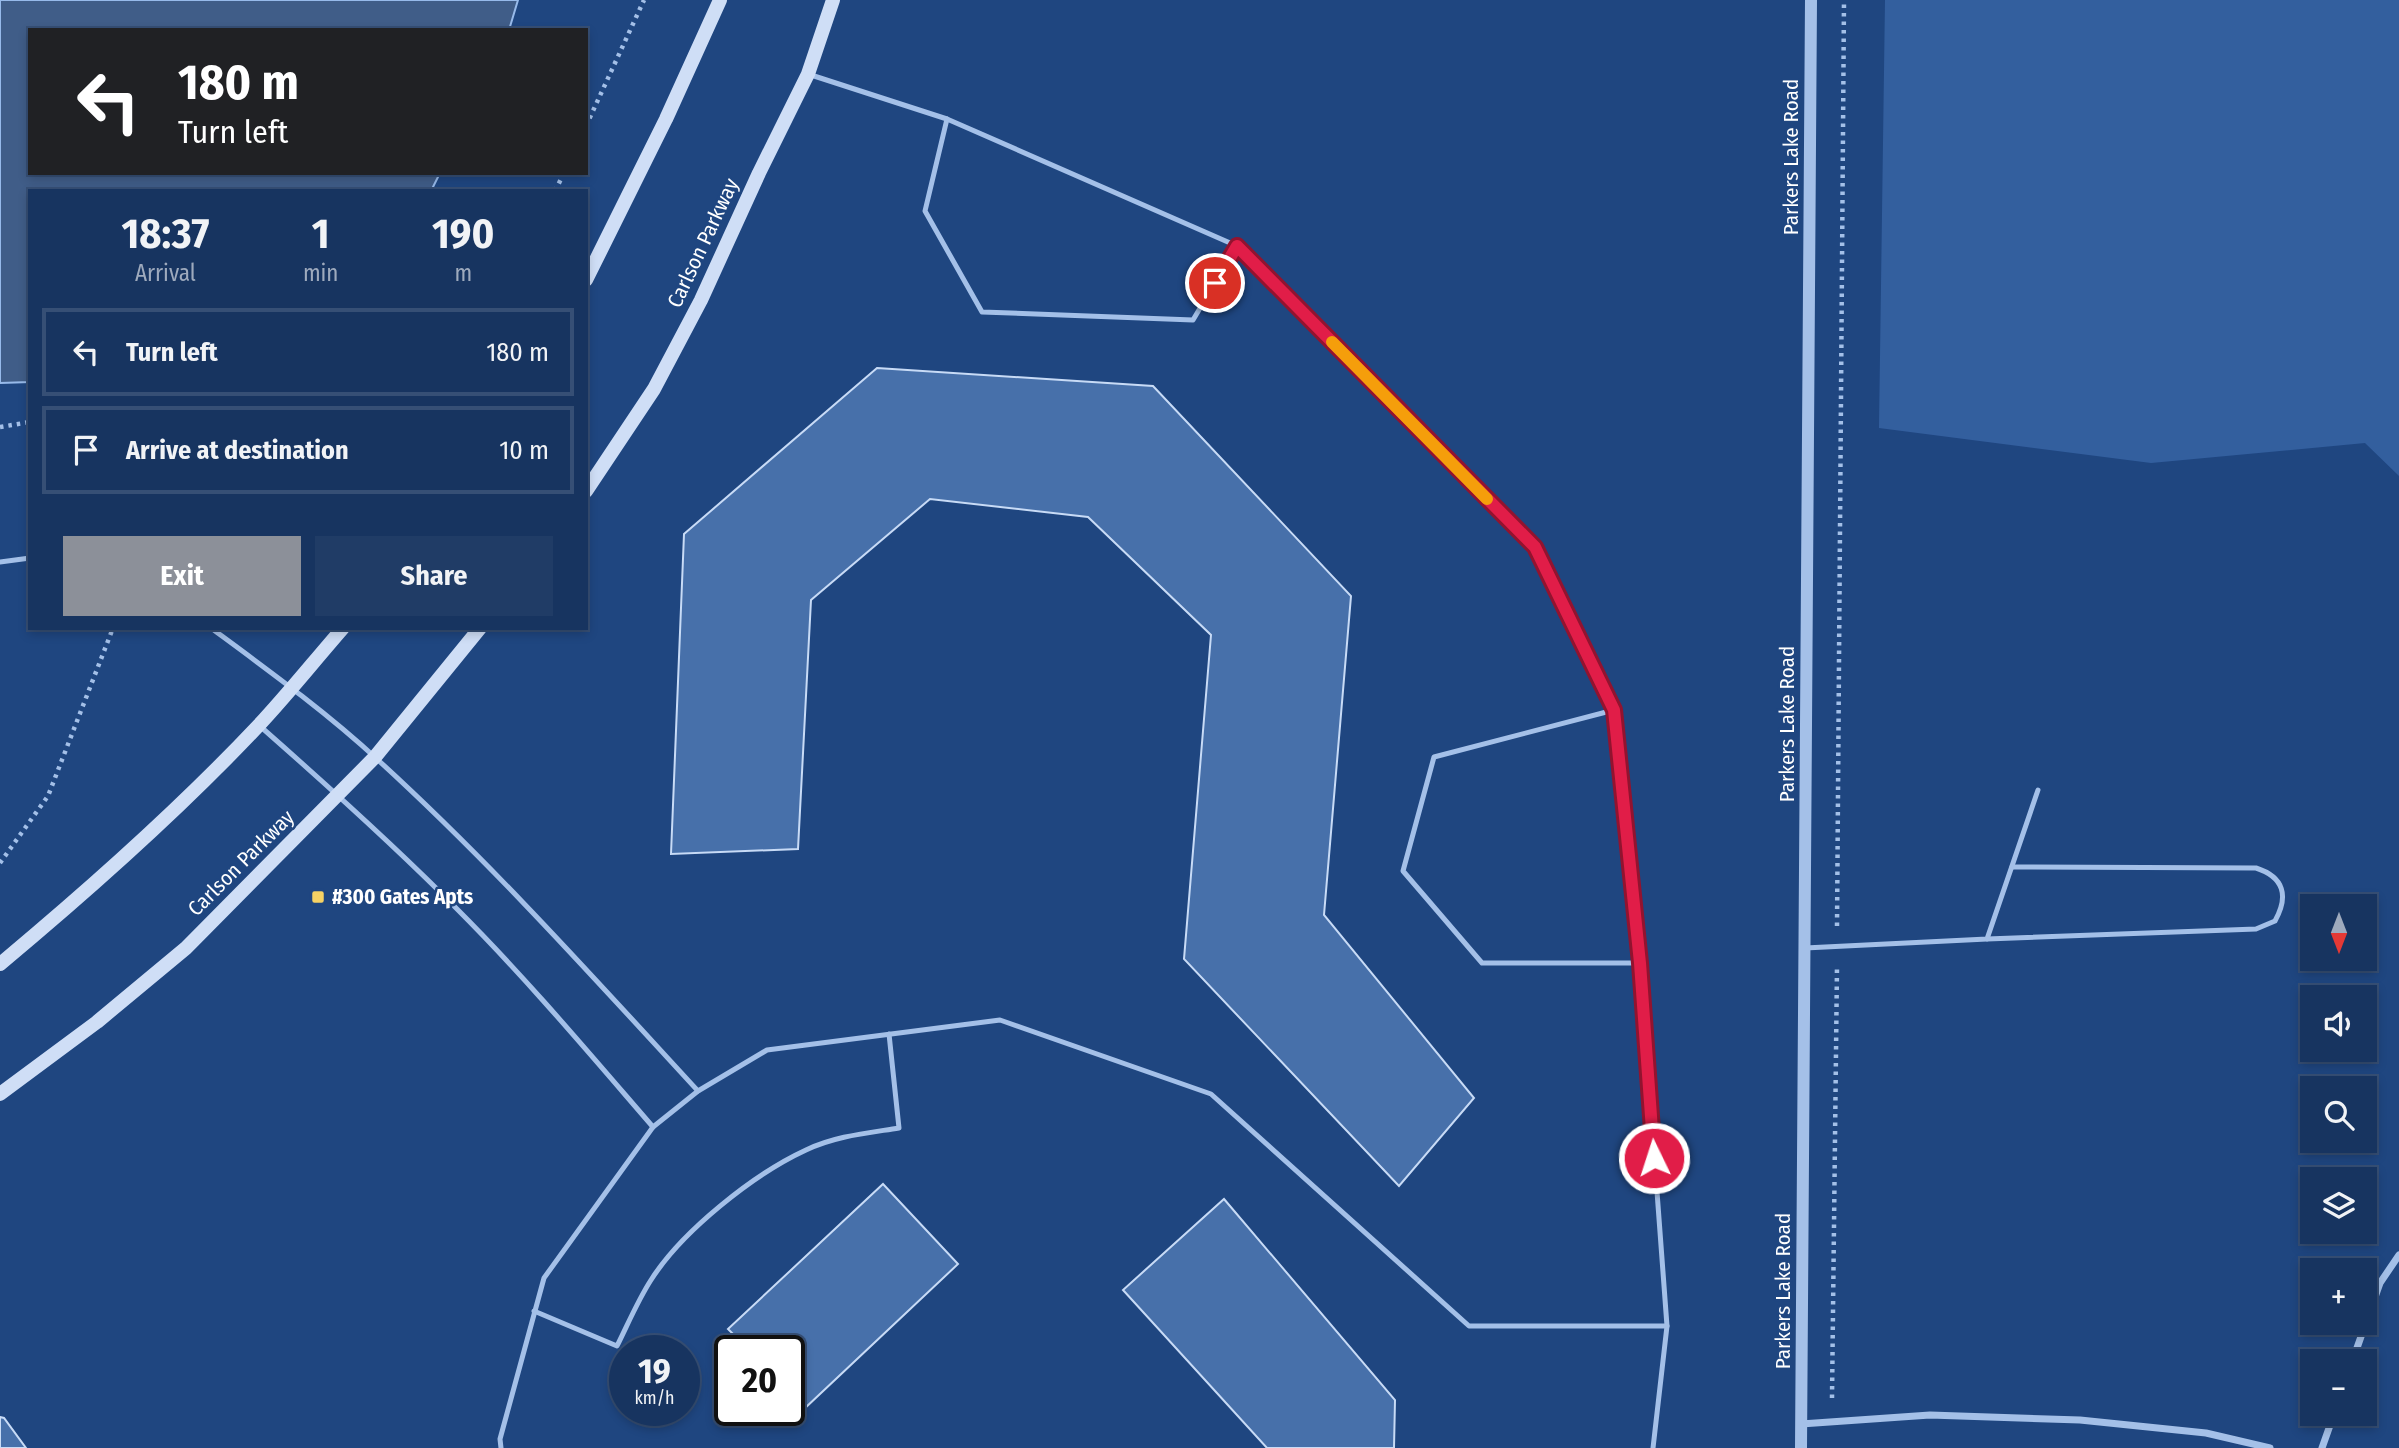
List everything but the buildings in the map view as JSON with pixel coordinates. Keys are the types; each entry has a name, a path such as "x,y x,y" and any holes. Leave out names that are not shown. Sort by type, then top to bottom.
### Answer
{"main road":[{"path":"588,276 666,119 720,0"},
{"name":"Carlson Parkway","path":"588,488 654,389 701,300 808,74 832,0"},
{"path":"0,964 97,883 170,814 259,725 341,630"},
{"name":"Carlson Parkway","path":"0,1094 97,1022 186,948 375,757 478,630"}],"street":[{"name":"Parkers Lake Road","path":"1801,1448 1811,0"},
{"path":"2357,1349 2380,1283 2399,1255"},
{"path":"1801,1424 1930,1415 2080,1420 2206,1433 2270,1448"},
{"path":"2322,1448 2330,1426"}],"lane":[{"path":"808,74 947,119 1237,246 1535,547 1614,710 1640,963 1667,1326 1653,1448"},
{"path":"947,119 925,211 982,312 1193,320 1237,246"},
{"path":"0,562 28,558"},
{"path":"214,630 291,688 375,757 453,830 698,1091"},
{"path":"1614,710 1434,757 1403,871 1482,963 1640,963"},
{"path":"259,725 338,795 457,909 653,1127"},
{"path":"1987,939 2038,790"},
{"path":"1805,948 2256,929 2275,920 2283,898 2276,878 2256,868 2012,866"},
{"path":"501,1448 500,1439 544,1278 653,1127 698,1091 767,1050 1000,1020 1211,1094 1469,1326 1667,1326"},
{"path":"534,1311 617,1346 651,1279 694,1229 749,1184 806,1149 851,1135 899,1128 890,1034"}],"path":[{"path":"588,122 644,0"},
{"path":"1831,1423 1844,0"},
{"path":"0,427 28,422"},
{"path":"0,863 48,796 112,630"}],"shaded area":[{"path":"0,0 518,0 510,28 28,28 28,175 439,175 432,189 28,189 28,382 0,383"},
{"path":"1885,0 2399,0 2399,476 2365,443 2151,463 1879,428"}],"slow traffic":[{"path":"1332,342 1487,499"}],"place":[{"name":"#300 Gates Apts","path":"318,897"}],"route":[{"path":"1215,283 1237,246 1535,547 1614,710 1640,963 1654,1158"}]}
